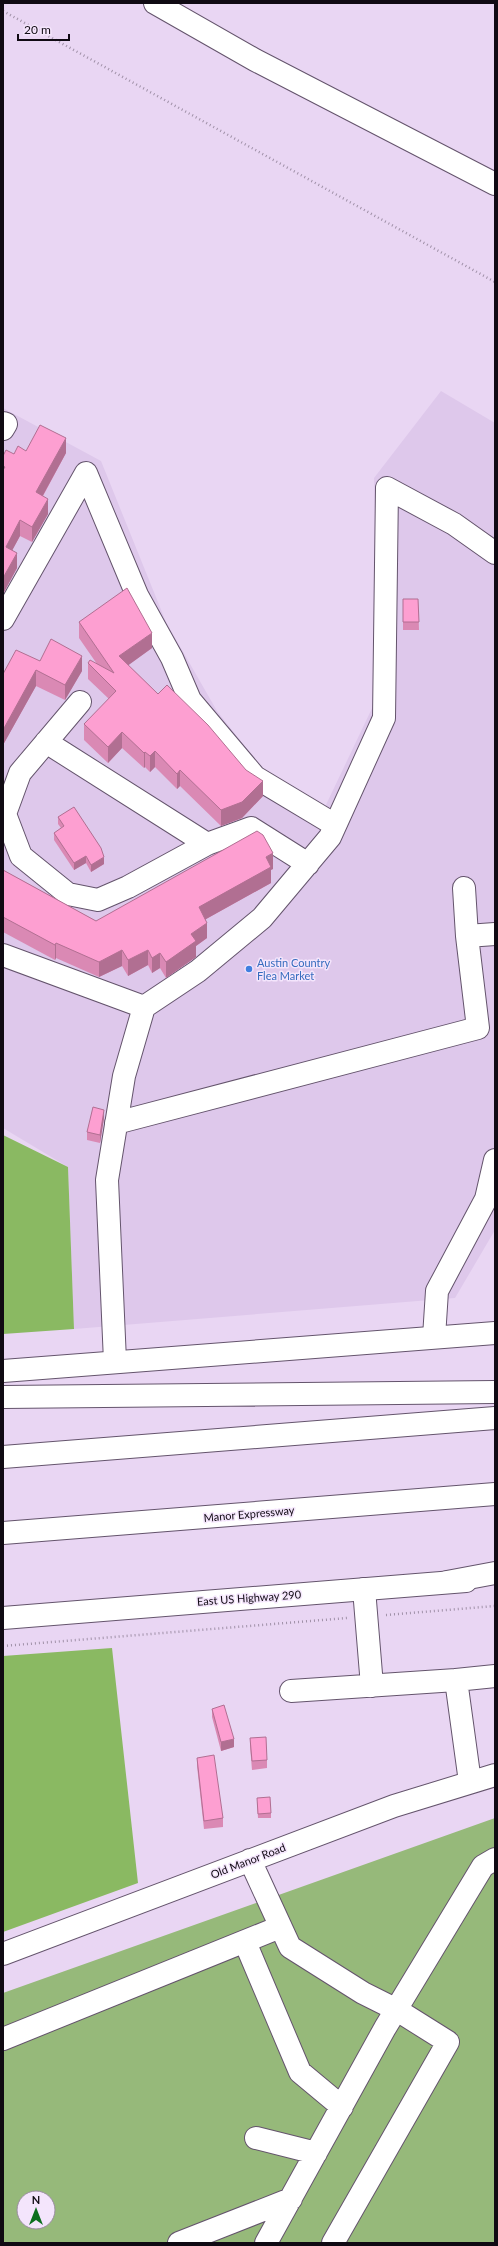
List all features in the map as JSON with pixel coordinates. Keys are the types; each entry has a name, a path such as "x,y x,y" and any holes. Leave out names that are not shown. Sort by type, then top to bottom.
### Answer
{"main road":[{"path":"155,3 255,60 495,184"},
{"path":"3,423 6,424 3,429"},
{"path":"3,619 86,473 137,595 172,658 190,700 255,778 336,825"},
{"path":"115,1361 107,1180 124,1076 144,1007 198,971 262,918 330,837 336,825 384,718 387,488 454,524 495,553"},
{"path":"80,702 20,773 5,814 21,856 68,894 98,900 128,887 207,844 251,828 308,864"},
{"path":"46,742 207,844"},
{"path":"116,1123 478,1028 467,936 464,888"},
{"path":"467,936 495,934"},
{"path":"3,955 144,1007"},
{"path":"434,1337 437,1291 486,1199 495,1160"},
{"path":"3,1371 115,1361 495,1333"},
{"path":"3,1397 495,1392"},
{"path":"3,1457 495,1418"},
{"name":"Manor Expressway","path":"3,1533 495,1494"},
{"path":"447,1582 495,1573"},
{"name":"East US Highway 290","path":"3,1618 495,1578"},
{"path":"364,1589 372,1686"},
{"path":"291,1691 495,1676"},
{"path":"456,1680 470,1782"},
{"name":"Old Manor Road","path":"3,1954 394,1806 495,1774"},
{"path":"266,2243 397,2010 483,1866 495,1858"},
{"path":"250,1860 290,1947 362,1993 397,2010 448,2042 333,2243"},
{"path":"3,2039 280,1927"},
{"path":"244,1942 300,2072 342,2107"},
{"path":"256,2138 316,2153"},
{"path":"179,2243 291,2199"}],"path":[{"path":"3,11 495,282"},
{"path":"3,1646 495,1606"}],"shaded area":[{"name":"Austin Country Flea Market","path":"441,391 495,423 495,1230 455,1298 74,1329 68,1167 3,1128 3,408 101,461 166,622 217,711 269,777 324,809 375,702 379,664 374,478"}],"green space":[{"path":"3,1135 68,1167 74,1329 3,1334"},
{"path":"112,1648 138,1883 3,1932 3,1656"},
{"path":"495,1818 495,2243 3,2243 3,1993"}],"building":[{"path":"40,425 66,438 36,492 48,499 32,527 20,520 6,547 17,553 3,578 3,470 5,467 3,466 3,456 6,450 14,454 18,446 26,451"},
{"path":"127,588 152,633 119,656 158,694 167,685 208,725 246,770 263,781 242,802 221,810 180,770 177,774 155,751 150,756 145,752 144,753 122,732 108,747 84,724 116,691 88,663 90,660 114,673 79,622"},
{"path":"403,599 418,599 419,622 403,622"},
{"path":"51,639 82,656 65,685 36,670 3,730 3,674 16,650 40,661"},
{"path":"74,807 101,848 104,857 91,865 86,856 74,863 54,833 64,826 58,817"},
{"path":"257,831 263,835 273,853 266,857 271,867 199,907 207,923 191,934 196,941 166,962 160,953 152,958 148,950 128,960 122,950 99,962 56,943 55,945 3,917 3,870 96,921"},
{"path":"93,1107 104,1110 100,1135 87,1132"},
{"path":"224,1705 234,1739 221,1742 212,1709"},
{"path":"266,1737 267,1760 252,1761 250,1738"},
{"path":"214,1755 223,1818 204,1821 197,1758"},
{"path":"270,1797 271,1813 258,1814 257,1798"}],"place":[{"name":"Austin Country Flea Market","path":"249,969"}]}
